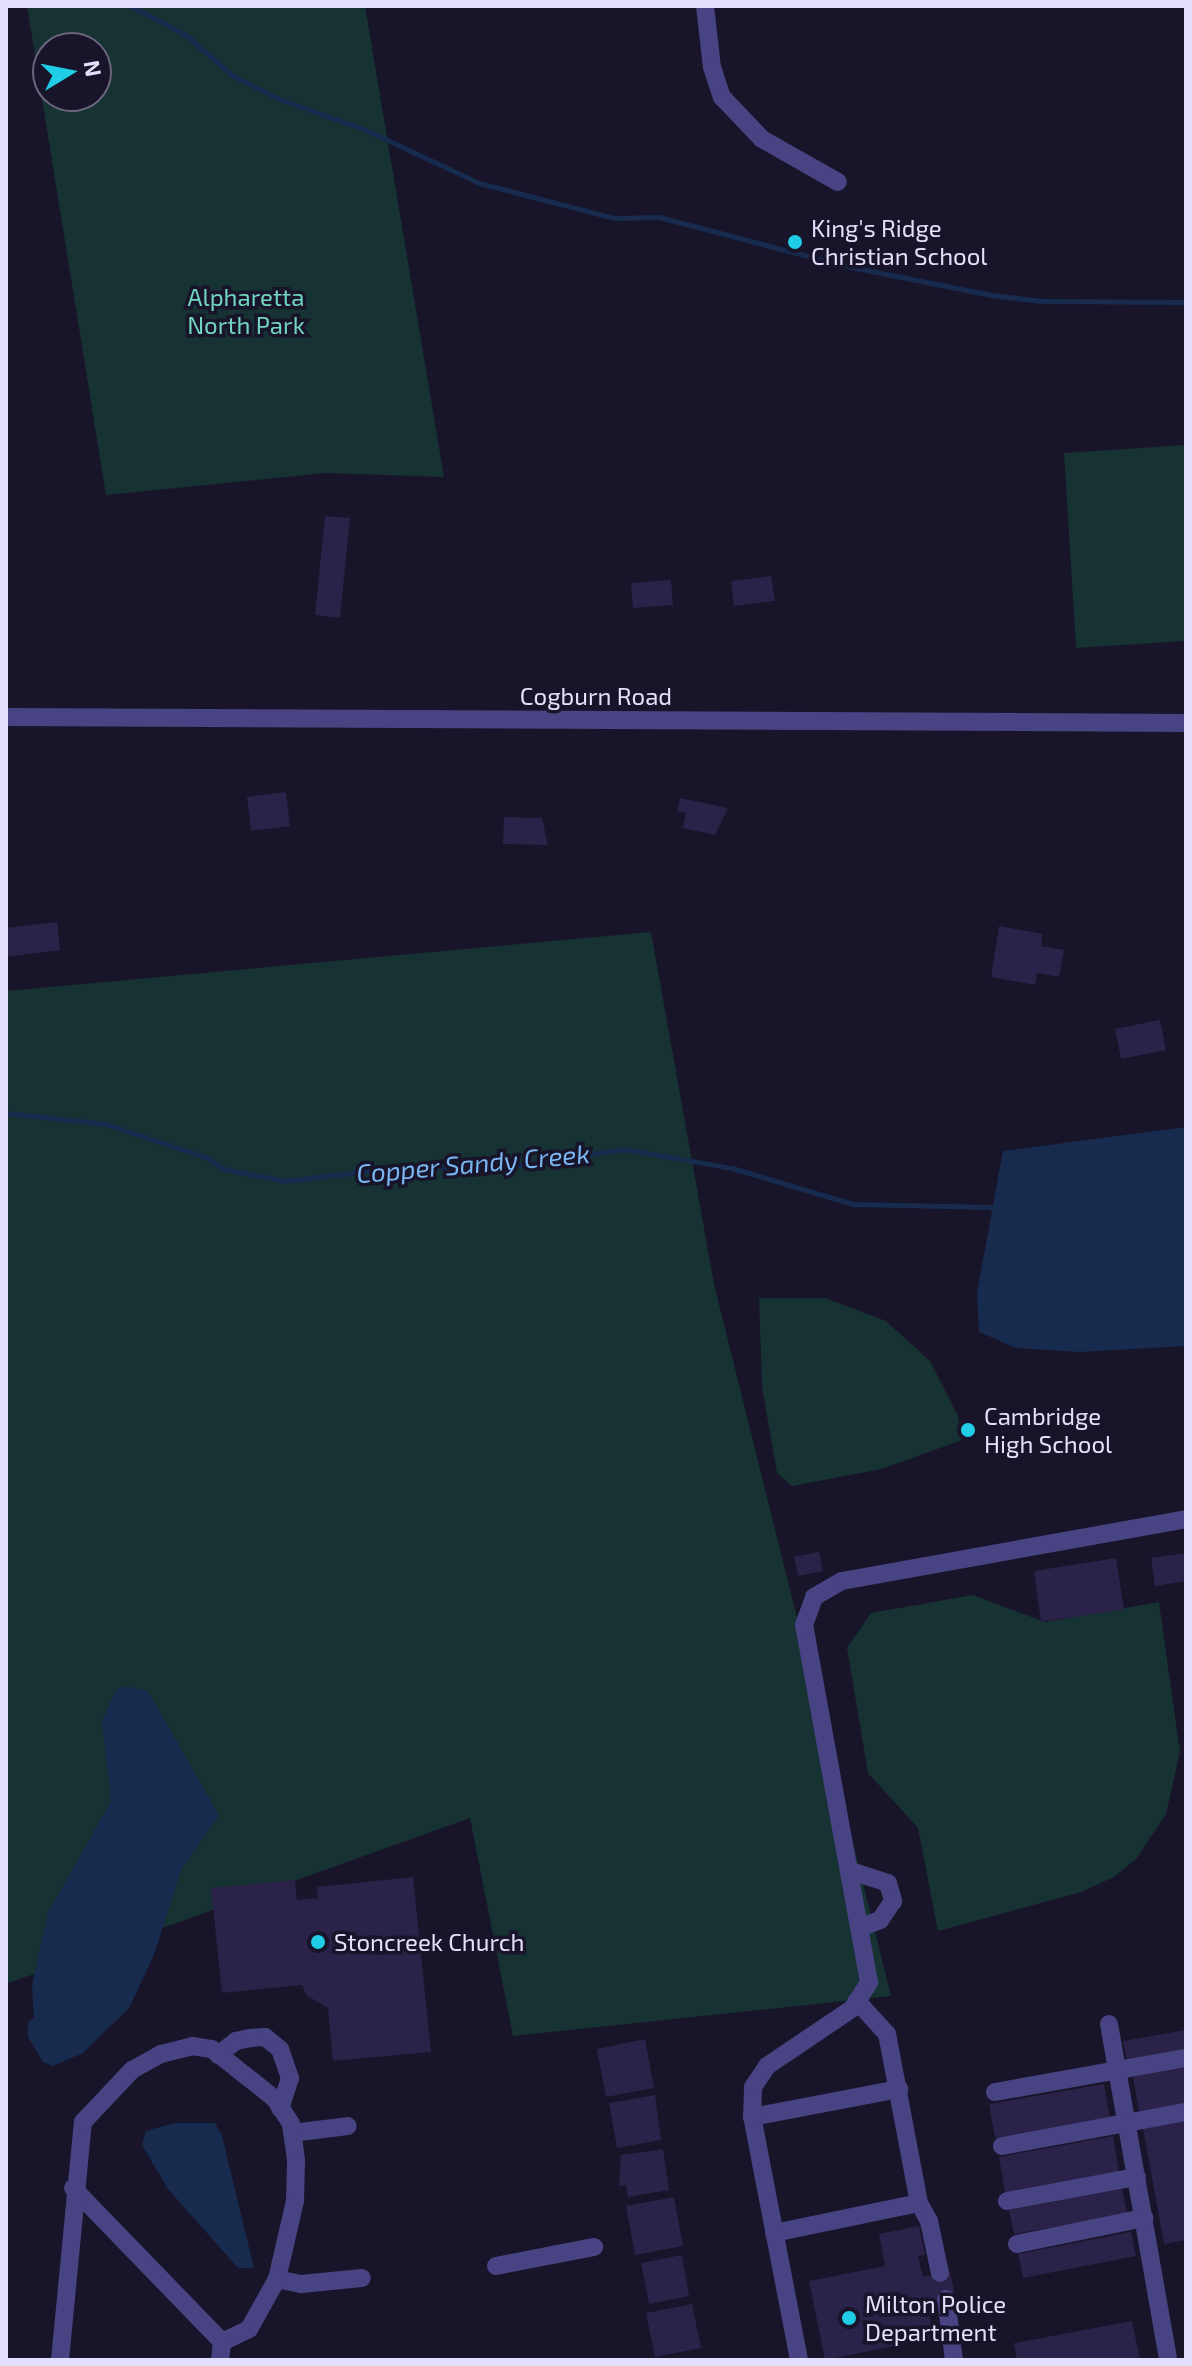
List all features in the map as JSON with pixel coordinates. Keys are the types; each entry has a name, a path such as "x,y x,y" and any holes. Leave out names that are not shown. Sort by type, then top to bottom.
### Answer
{"street":[{"path":"705,6 712,67 722,97 762,139 838,182"},
{"name":"Cogburn Road","path":"6,717 1186,723"},
{"path":"799,2360 752,2117 753,2087 767,2066 857,2001 869,1982 862,1927 804,1625 814,1597 842,1581 1186,1519"},
{"path":"851,1871 888,1883 893,1901 880,1920 862,1927"},
{"path":"857,2001 887,2034 919,2203 929,2221 940,2273"},
{"path":"1109,2024 1168,2360"},
{"path":"218,2055 236,2041 250,2038 265,2037 280,2049 290,2078 280,2108"},
{"path":"60,2360 73,2188 83,2122 132,2070 161,2054 192,2046 218,2055 280,2108 292,2133 295,2201 277,2279 249,2329 221,2351 73,2188"},
{"path":"995,2092 1186,2058"},
{"path":"752,2117 899,2089"},
{"path":"1002,2146 1186,2112"},
{"path":"292,2133 348,2126"},
{"path":"1007,2201 1137,2177"},
{"path":"774,2233 919,2203"},
{"path":"1017,2244 1144,2218"},
{"path":"496,2266 594,2247"},
{"path":"277,2279 301,2284 362,2278"},
{"path":"946,2299 954,2360"}],"green space":[{"name":"Alpharetta North Park","path":"27,6 365,6 444,477 325,473 106,495 44,112 112,112 112,32 32,32 32,37"},
{"path":"1186,445 1186,641 1076,648 1064,453"},
{"path":"651,932 714,1284 891,1996 513,2036 470,1818 6,1984 6,991"},
{"path":"759,1298 825,1298 886,1321 930,1361 958,1416 962,1440 882,1469 792,1486 777,1473 762,1387"},
{"path":"973,1595 1045,1622 1159,1602 1180,1752 1166,1814 1136,1859 1114,1877 1081,1892 938,1931 918,1828 868,1773 847,1648 871,1613"}],"water":[{"path":"1186,1127 1186,1346 1080,1352 1016,1348 979,1332 977,1293 1003,1151"},
{"path":"125,1686 148,1691 219,1815 181,1870 154,1955 129,2008 83,2053 53,2066 43,2062 28,2037 28,2022 34,2018 32,1985 48,1913 111,1801 102,1721 116,1690"},
{"path":"174,2123 215,2123 222,2136 254,2268 238,2268 168,2189 142,2145 146,2131"}],"building":[{"path":"325,516 350,518 340,618 315,615"},
{"path":"771,576 775,601 734,606 731,581"},
{"path":"671,580 673,605 633,608 631,583"},
{"path":"286,792 290,826 251,831 247,797"},
{"path":"680,798 728,808 715,835 683,828 686,813 677,811"},
{"path":"504,817 542,818 548,845 503,844"},
{"path":"57,922 60,950 6,957 6,928"},
{"path":"999,926 1043,934 1041,946 1064,950 1059,977 1037,973 1035,985 991,977"},
{"path":"1160,1020 1166,1050 1121,1059 1115,1029"},
{"path":"819,1552 823,1571 798,1576 794,1557"},
{"path":"1186,1553 1186,1581 1155,1586 1151,1558"},
{"path":"1116,1558 1124,1609 1041,1622 1034,1571"},
{"name":"Stoncreek Church","path":"413,1877 431,2052 333,2061 328,2008 306,1995 302,1985 222,1993 211,1888 295,1880 297,1900 318,1898 317,1887"},
{"path":"1186,2030 1186,2049 1127,2060 1123,2041"},
{"path":"645,2039 654,2088 606,2097 597,2049"},
{"path":"1186,2066 1186,2104 1139,2112 1133,2076"},
{"path":"1104,2084 1110,2118 995,2138 989,2104"},
{"path":"655,2095 661,2140 617,2148 609,2103"},
{"path":"1186,2120 1186,2240 1164,2244 1143,2128"},
{"path":"1113,2136 1119,2172 1005,2193 999,2157"},
{"path":"663,2149 669,2190 628,2197 626,2185 619,2186 621,2155"},
{"path":"1122,2189 1127,2214 1014,2234 1009,2210"},
{"path":"674,2197 683,2246 635,2255 626,2206"},
{"path":"919,2226 925,2255 918,2256 923,2277 950,2271 955,2297 927,2303 934,2338 825,2360 809,2281 885,2266 879,2234"},
{"path":"1131,2232 1136,2256 1023,2278 1018,2254"},
{"path":"682,2255 689,2296 649,2304 641,2263"},
{"path":"692,2304 701,2348 655,2357 646,2313"},
{"path":"1132,2321 1140,2360 1017,2360 1014,2343"}],"waterway":[{"path":"131,6 186,35 233,76 279,99 366,130 479,183 614,218 659,217 846,266 991,295 1042,301 1186,302"},
{"name":"Copper Sandy Creek","path":"6,1113 106,1124 208,1158 224,1169 285,1181 385,1169 523,1165 624,1149 732,1168 853,1204 992,1207"}],"place":[{"name":"King's Ridge Christian School","path":"795,242"},
{"name":"Cambridge High School","path":"968,1430"},
{"name":"Stoncreek Church","path":"318,1942"},
{"name":"Milton Police Department","path":"849,2318"}]}
